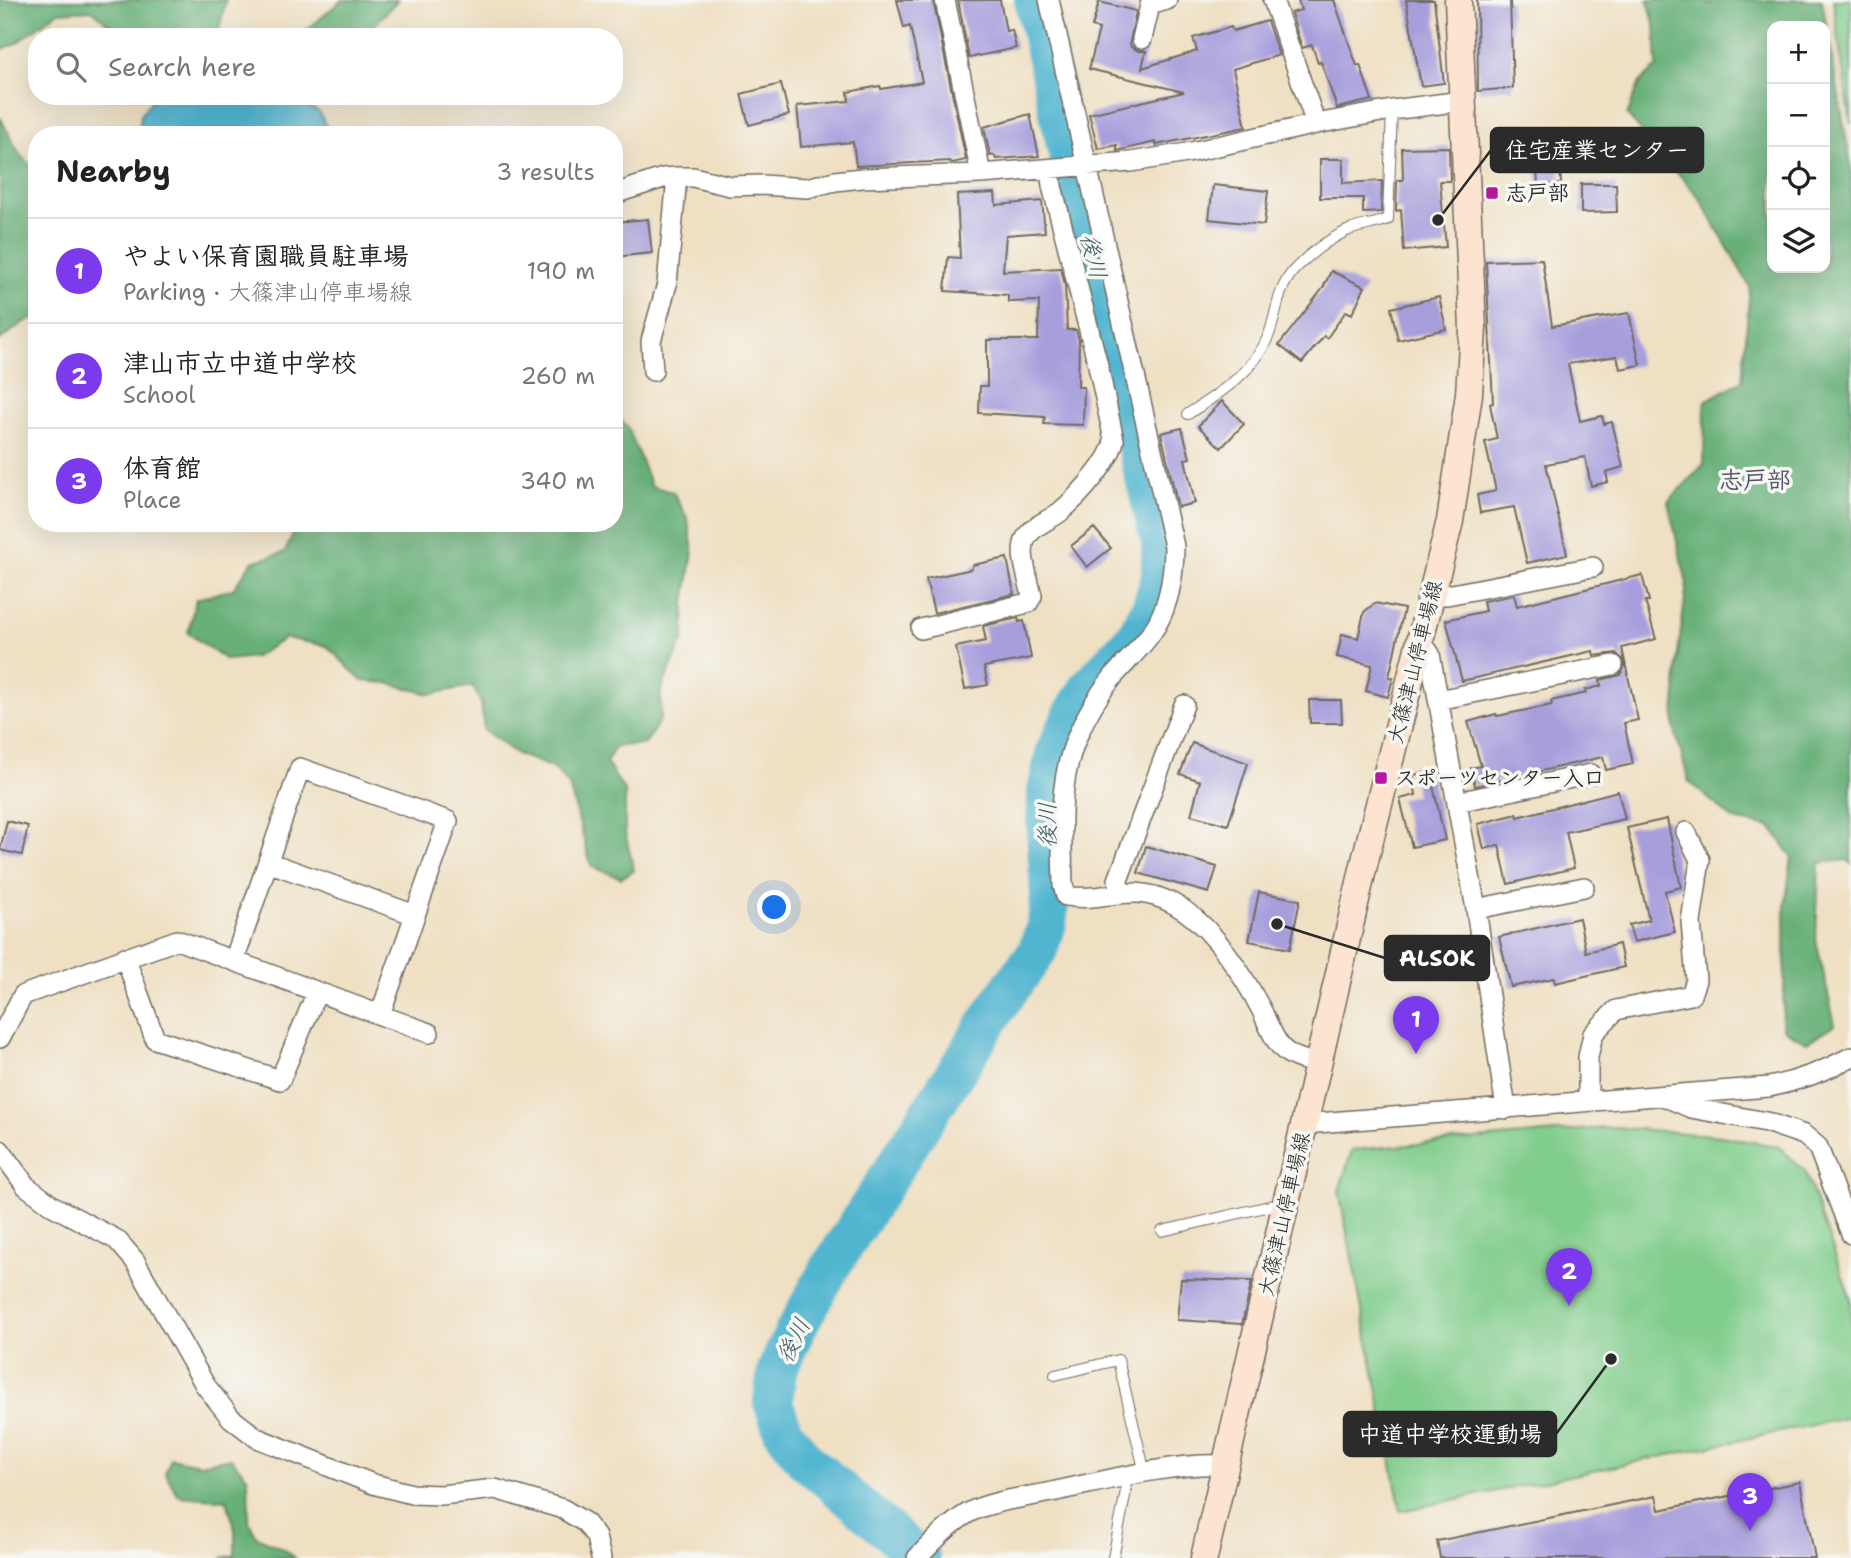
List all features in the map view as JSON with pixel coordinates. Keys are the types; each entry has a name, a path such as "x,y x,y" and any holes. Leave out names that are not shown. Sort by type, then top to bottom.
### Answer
{"main road":[{"name":"大篠津山停車場線","path":"1204,1558 1367,852 1450,521 1469,394 1472,341 1458,0"}],"street":[{"path":"945,0 981,174"},
{"path":"1049,0 1070,167 1174,546 1173,574 1162,615 1150,635 1093,705 1065,772 1061,814 1063,885 1066,896 1081,898 1119,893 1151,894 1194,917 1245,980 1282,1049 1300,1060 1320,1063"},
{"path":"1142,39 1150,5 1167,0"},
{"path":"1273,0 1316,124"},
{"path":"623,191 663,178 677,177 693,177 730,186 800,188 862,178 981,174 1070,167 1187,153 1316,124 1462,101"},
{"path":"921,629 1028,603 1032,596 1023,553 1026,538 1073,500 1112,452 1114,440 1097,361 1052,186 1070,167"},
{"path":"653,371 651,341 667,284 677,177"},
{"path":"1433,594 1447,595 1593,567"},
{"path":"1420,640 1430,654 1476,909 1506,1109"},
{"path":"1438,700 1614,665"},
{"path":"1119,893 1118,880 1184,705"},
{"path":"234,961 300,768 448,821 380,1015"},
{"path":"1457,802 1591,775"},
{"path":"1588,1100 1588,1057 1593,1034 1616,1010 1691,995 1696,980 1692,922 1700,860 1686,832"},
{"path":"268,862 415,915"},
{"path":"1476,909 1584,887"},
{"path":"0,1038 23,996 177,940 429,1033"},
{"path":"125,957 155,1039 280,1080 317,992"},
{"path":"1304,1124 1769,1087 1796,1081 1851,1057"},
{"path":"1659,1095 1691,1108 1766,1122 1804,1135 1818,1147 1851,1234"},
{"path":"0,1150 26,1186 53,1206 117,1240 135,1261 205,1385 231,1418 257,1438 373,1484 412,1494 440,1495 495,1489 563,1509 586,1522 596,1537 601,1558"},
{"path":"922,1552 973,1511 999,1503 1145,1473 1226,1465"}],"lane":[{"path":"1188,414 1227,388 1256,359 1268,338 1282,286 1296,267 1349,230 1376,225 1388,219 1392,110"},
{"path":"1162,1231 1287,1202"},
{"path":"1055,1375 1118,1360 1145,1473"},
{"path":"1113,1558 1126,1492 1124,1477"}],"green space":[{"path":"0,0 226,0 219,28 113,28 92,10 58,12 36,28 28,28 28,34 15,44 0,50"},
{"path":"342,0 398,0 372,28 309,28"},
{"path":"1648,0 1703,0 1709,4 1714,0 1822,0 1826,21 1767,21 1767,273 1830,273 1830,46 1851,166 1851,864 1848,860 1819,863 1816,940 1835,1025 1807,1042 1782,1029 1785,906 1792,857 1771,827 1734,820 1689,782 1674,727 1678,653 1687,584 1668,502 1704,464 1705,401 1742,381 1750,287 1699,197 1627,115 1640,82 1657,67 1655,27"},
{"path":"1833,0 1851,0 1851,124"},
{"path":"0,117 20,155 28,163 28,320 0,340"},
{"path":"623,422 629,430 651,486 673,492 688,519 693,551 685,603 684,638 661,690 661,718 645,744 616,746 606,762 625,792 625,832 634,871 621,878 591,866 569,785 554,768 517,754 484,730 481,703 473,686 430,694 388,683 362,681 327,646 285,638 255,657 226,660 188,633 196,599 233,589 252,562 285,552 294,532 623,532"},
{"path":"1614,1127 1721,1136 1779,1147 1805,1171 1851,1300 1851,1417 1401,1511 1339,1191 1352,1150"},
{"path":"171,1458 199,1464 231,1458 248,1478 249,1522 257,1537 284,1549 295,1558 221,1558 235,1555 235,1530 227,1500 179,1496 165,1473"}],"water":[{"path":"148,105 306,105 319,112 326,126 140,126 141,114"}],"building":[{"path":"897,0 933,0 966,160 952,163 856,166 853,142 801,147 797,106 849,101 848,92 922,82 910,26 904,28"},
{"path":"958,0 1000,0 1006,31 1012,30 1016,48 969,58"},
{"path":"1298,0 1334,0 1372,100 1337,108 1312,45 1302,48 1291,13 1301,10"},
{"path":"1406,0 1434,0 1444,83 1421,86"},
{"path":"1477,0 1510,0 1513,88 1478,91"},
{"path":"1099,2 1136,11 1130,42 1131,47 1146,51 1142,68 1197,51 1193,38 1231,27 1233,31 1267,21 1279,55 1233,69 1246,127 1117,151 1117,145 1098,149 1089,114 1184,92 1089,69 1099,29 1092,27"},
{"path":"781,84 789,115 749,125 741,94"},
{"path":"1030,114 1039,156 996,159 994,155 990,156 984,127"},
{"path":"1449,147 1450,181 1440,181 1446,247 1404,251 1401,210 1396,211 1397,180 1403,180 1402,148"},
{"path":"1320,159 1343,159 1343,183 1382,181 1381,212 1363,213 1363,198 1320,198"},
{"path":"1560,167 1561,184 1538,186 1537,168"},
{"path":"1581,184 1616,184 1617,212 1581,213"},
{"path":"1213,185 1268,191 1264,225 1209,219"},
{"path":"995,193 996,205 1042,201 1045,232 1006,235 1003,271 1061,268 1065,285 1067,330 1076,330 1079,340 1078,387 1084,387 1083,425 1044,424 1045,417 979,413 980,386 987,386 987,340 1038,340 1039,301 1008,302 1008,295 945,291 948,257 960,258 957,195"},
{"path":"648,219 652,253 623,256 623,221"},
{"path":"1542,259 1552,326 1629,313 1640,365 1620,369 1617,356 1568,364 1580,421 1602,416 1604,424 1612,422 1623,467 1606,472 1608,482 1591,486 1585,457 1546,464 1567,554 1527,563 1514,507 1480,513 1477,495 1496,491 1485,442 1497,439 1490,404 1493,403 1486,261"},
{"path":"1331,271 1365,287 1352,314 1346,311 1327,338 1324,336 1302,363 1279,345 1323,288"},
{"path":"1439,297 1446,329 1398,340 1391,308"},
{"path":"1222,401 1244,424 1221,448 1198,426"},
{"path":"1182,428 1190,458 1185,459 1195,503 1178,507 1161,433"},
{"path":"1094,528 1111,548 1087,567 1071,546"},
{"path":"1007,558 1014,594 934,613 926,579"},
{"path":"1642,575 1649,601 1645,601 1656,639 1622,648 1625,662 1616,653 1594,656 1593,651 1462,681 1446,620 1485,611 1483,601 1514,595 1517,606"},
{"path":"1375,603 1404,609 1389,677 1393,678 1388,697 1366,691 1372,665 1337,657 1342,634 1358,638 1364,612"},
{"path":"1018,618 1019,622 1024,621 1031,658 984,667 988,685 965,689 956,647 986,641 983,626"},
{"path":"1625,663 1638,720 1624,723 1633,764 1606,770 1603,757 1475,786 1471,768 1481,766 1468,722 1496,714 1497,716 1552,705 1551,701 1586,693 1585,690 1601,686 1600,680 1621,675"},
{"path":"1309,700 1341,700 1342,723 1310,723"},
{"path":"1192,743 1248,763 1228,825 1191,815 1200,781 1180,774"},
{"path":"1430,772 1445,840 1412,847 1400,799 1416,795 1413,775"},
{"path":"1618,791 1625,819 1566,832 1574,868 1508,884 1499,845 1484,849 1478,824 1517,814 1518,817"},
{"path":"1667,819 1681,887 1665,891 1675,932 1634,942 1629,925 1649,920 1627,828"},
{"path":"7,821 28,826 22,855 0,850"},
{"path":"1146,846 1217,867 1209,893 1138,873"},
{"path":"1259,892 1300,900 1290,949 1249,941"},
{"path":"1579,918 1586,952 1619,944 1624,967 1555,983 1554,978 1511,987 1499,937"},
{"path":"1181,1279 1252,1281 1242,1324 1177,1320"},
{"path":"1800,1482 1815,1558 1440,1558 1437,1541 1656,1496 1659,1510"}],"waterway":[{"name":"後川","path":"920,1558 805,1460 783,1431 773,1402 777,1370 831,1266 1004,997 1037,952 1047,923 1050,895 1047,791 1056,750 1090,686 1137,635 1152,606 1161,577 1161,543 1097,285 1034,0"}],"place":[{"name":"志戸部","path":"1492,193"},
{"name":"住宅産業センター","path":"1438,220"},
{"name":"スポーツセンター入口","path":"1381,778"},
{"name":"ALSOK","path":"1277,924"},
{"name":"やよい保育園職員駐車場","path":"1416,1054"},
{"name":"津山市立中道中学校","path":"1569,1306"},
{"name":"中道中学校運動場","path":"1611,1359"},
{"name":"体育館","path":"1750,1531"}],"district":[{"name":"志戸部","path":"1755,480"}]}
